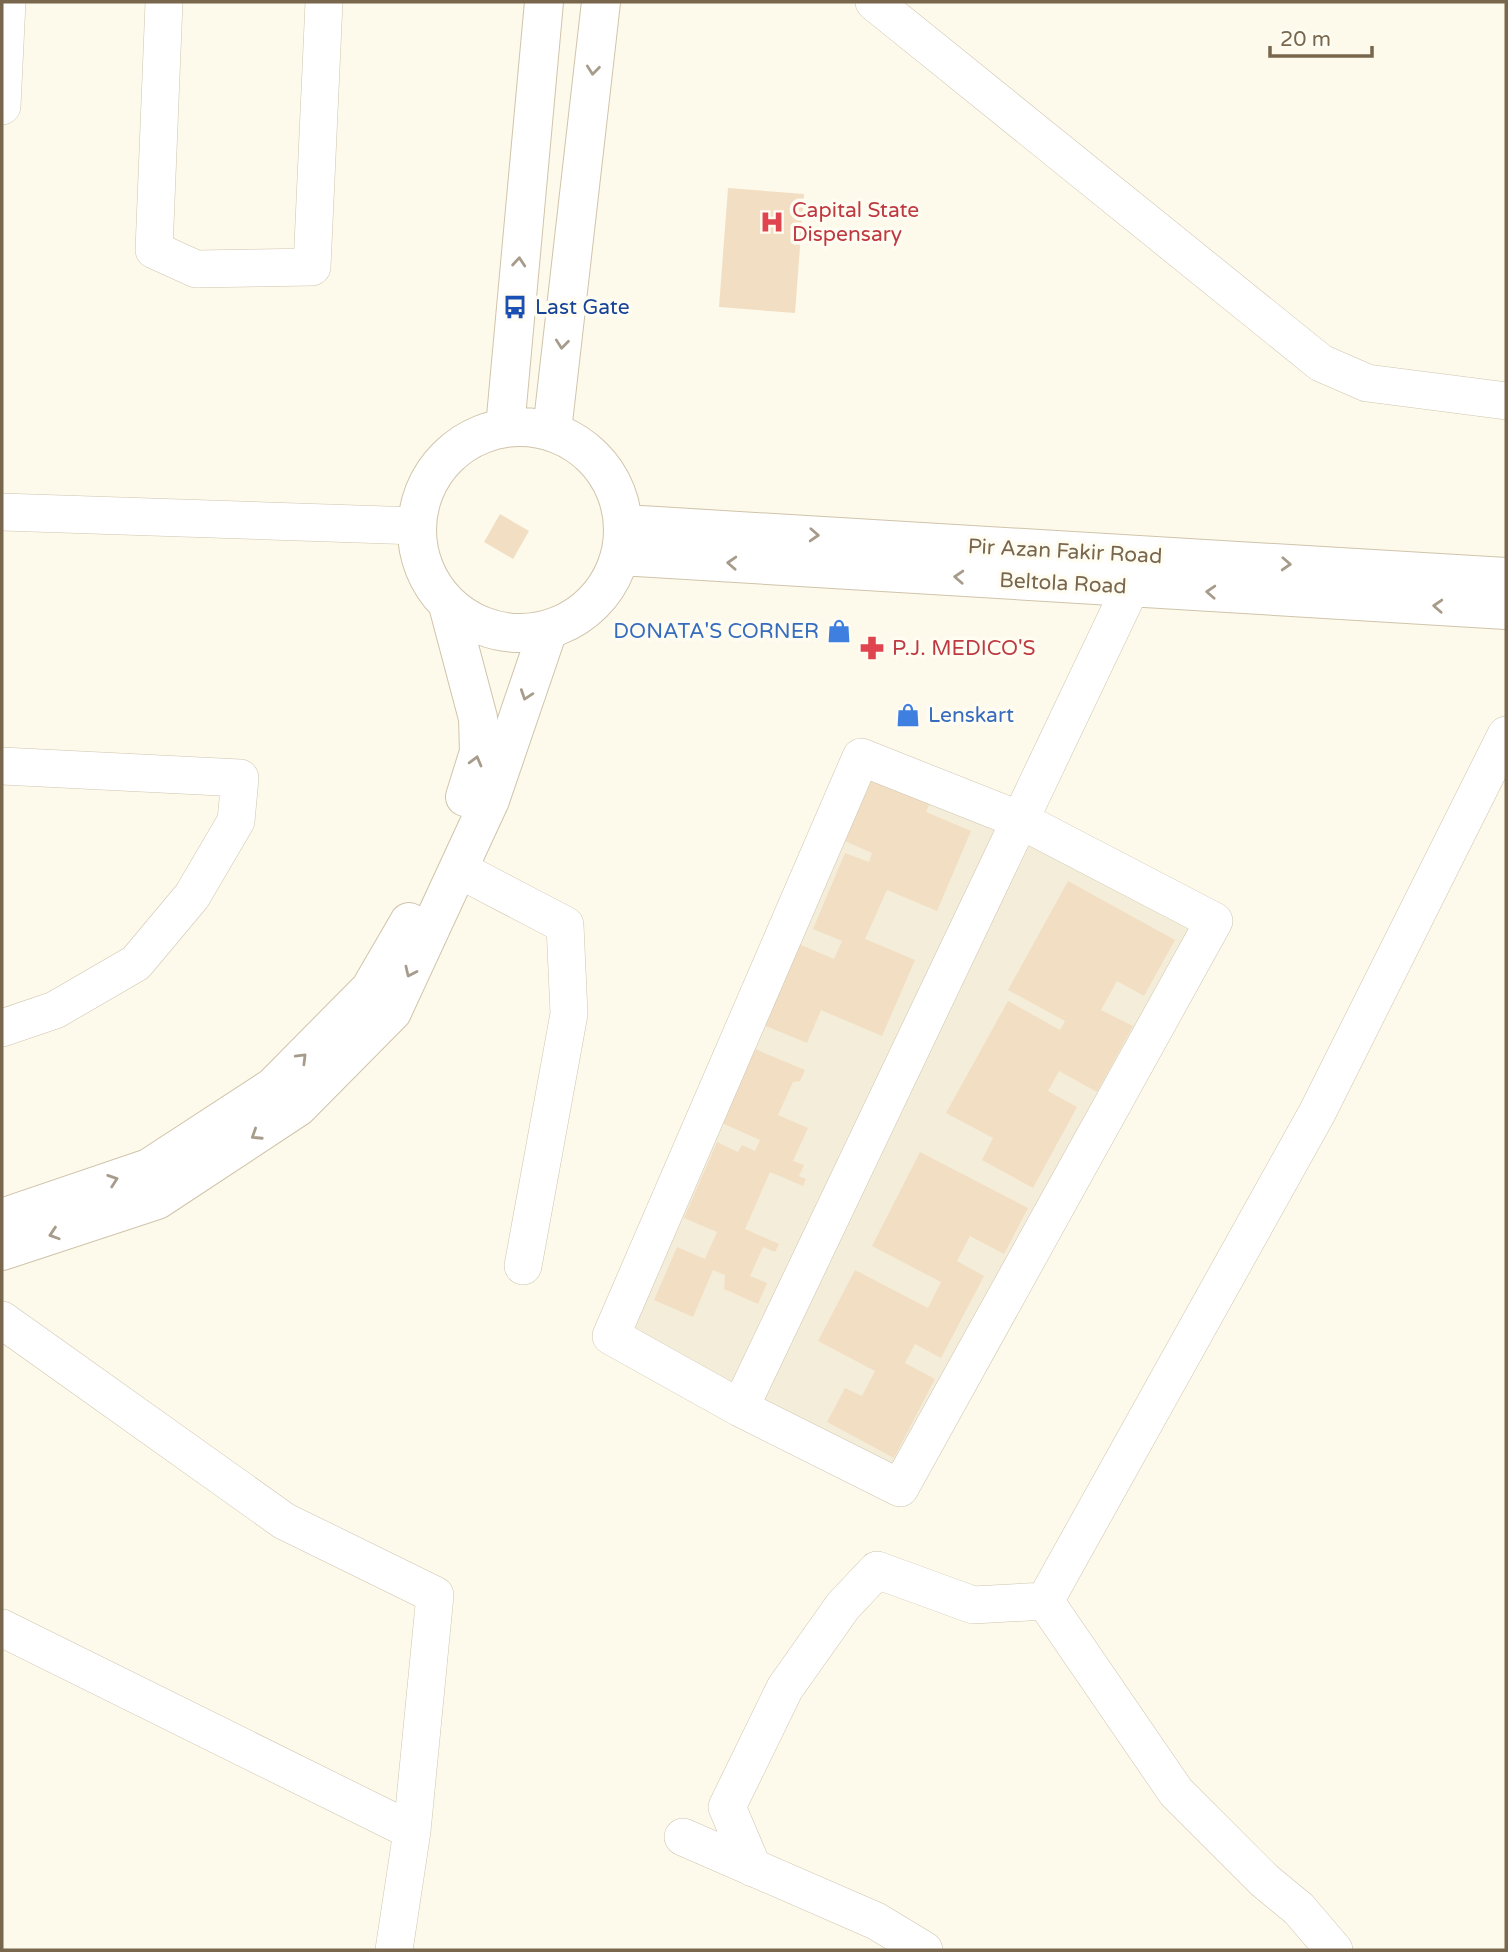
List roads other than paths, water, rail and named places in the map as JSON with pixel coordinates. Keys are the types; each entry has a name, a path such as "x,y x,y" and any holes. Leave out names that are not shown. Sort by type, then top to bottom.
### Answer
{"main road":[{"path":"505,428 544,2"},
{"path":"552,432 601,2"},
{"path":"505,428 536,428 580,445 602,467 617,494 622,540 605,589 580,614 548,630 521,634 495,631 470,621 448,605 430,582 420,555 417,526 425,491 444,461 471,439 505,428"},
{"name":"Pir Azan Fakir Road","path":"622,540 1506,577"},
{"name":"Beltola Road","path":"622,540 1131,587 1506,610"},
{"path":"2,1218 149,1168 273,1087 370,989 447,856 479,752 478,718 448,605"},
{"path":"2,1251 158,1200 298,1107 392,1012 490,800 548,630"}],"street":[{"path":"164,2 154,250 196,269 312,267 324,2"},
{"path":"874,2 1321,363 1367,383 1506,401"},
{"path":"2,106 5,4"},
{"path":"2,512 417,526"},
{"path":"740,1408 1131,587"},
{"path":"1045,1601 1317,1113 1506,735"},
{"path":"861,757 1020,820 1214,921 900,1488 740,1408 611,1336 861,757"},
{"path":"2,766 240,778 236,821 192,896 136,963 55,1010 2,1028"},
{"path":"458,869 565,925 569,1014 523,1266"},
{"path":"2,1320 284,1521 435,1595 412,1831 394,1950"},
{"path":"753,1868 727,1807 785,1688 843,1605 877,1570 974,1605 1045,1601"},
{"path":"1045,1601 1175,1792 1265,1881 1299,1909 1334,1950"},
{"path":"2,1628 412,1831"},
{"path":"683,1837 876,1921 923,1950"}],"place":[{"name":"Capital State Dispensary","path":"772,222"},
{"name":"Last Gate","path":"515,307"},
{"name":"DONATA'S CORNER","path":"839,631"},
{"name":"P.J. MEDICO'S","path":"872,648"},
{"name":"Lenskart","path":"908,715"}]}
